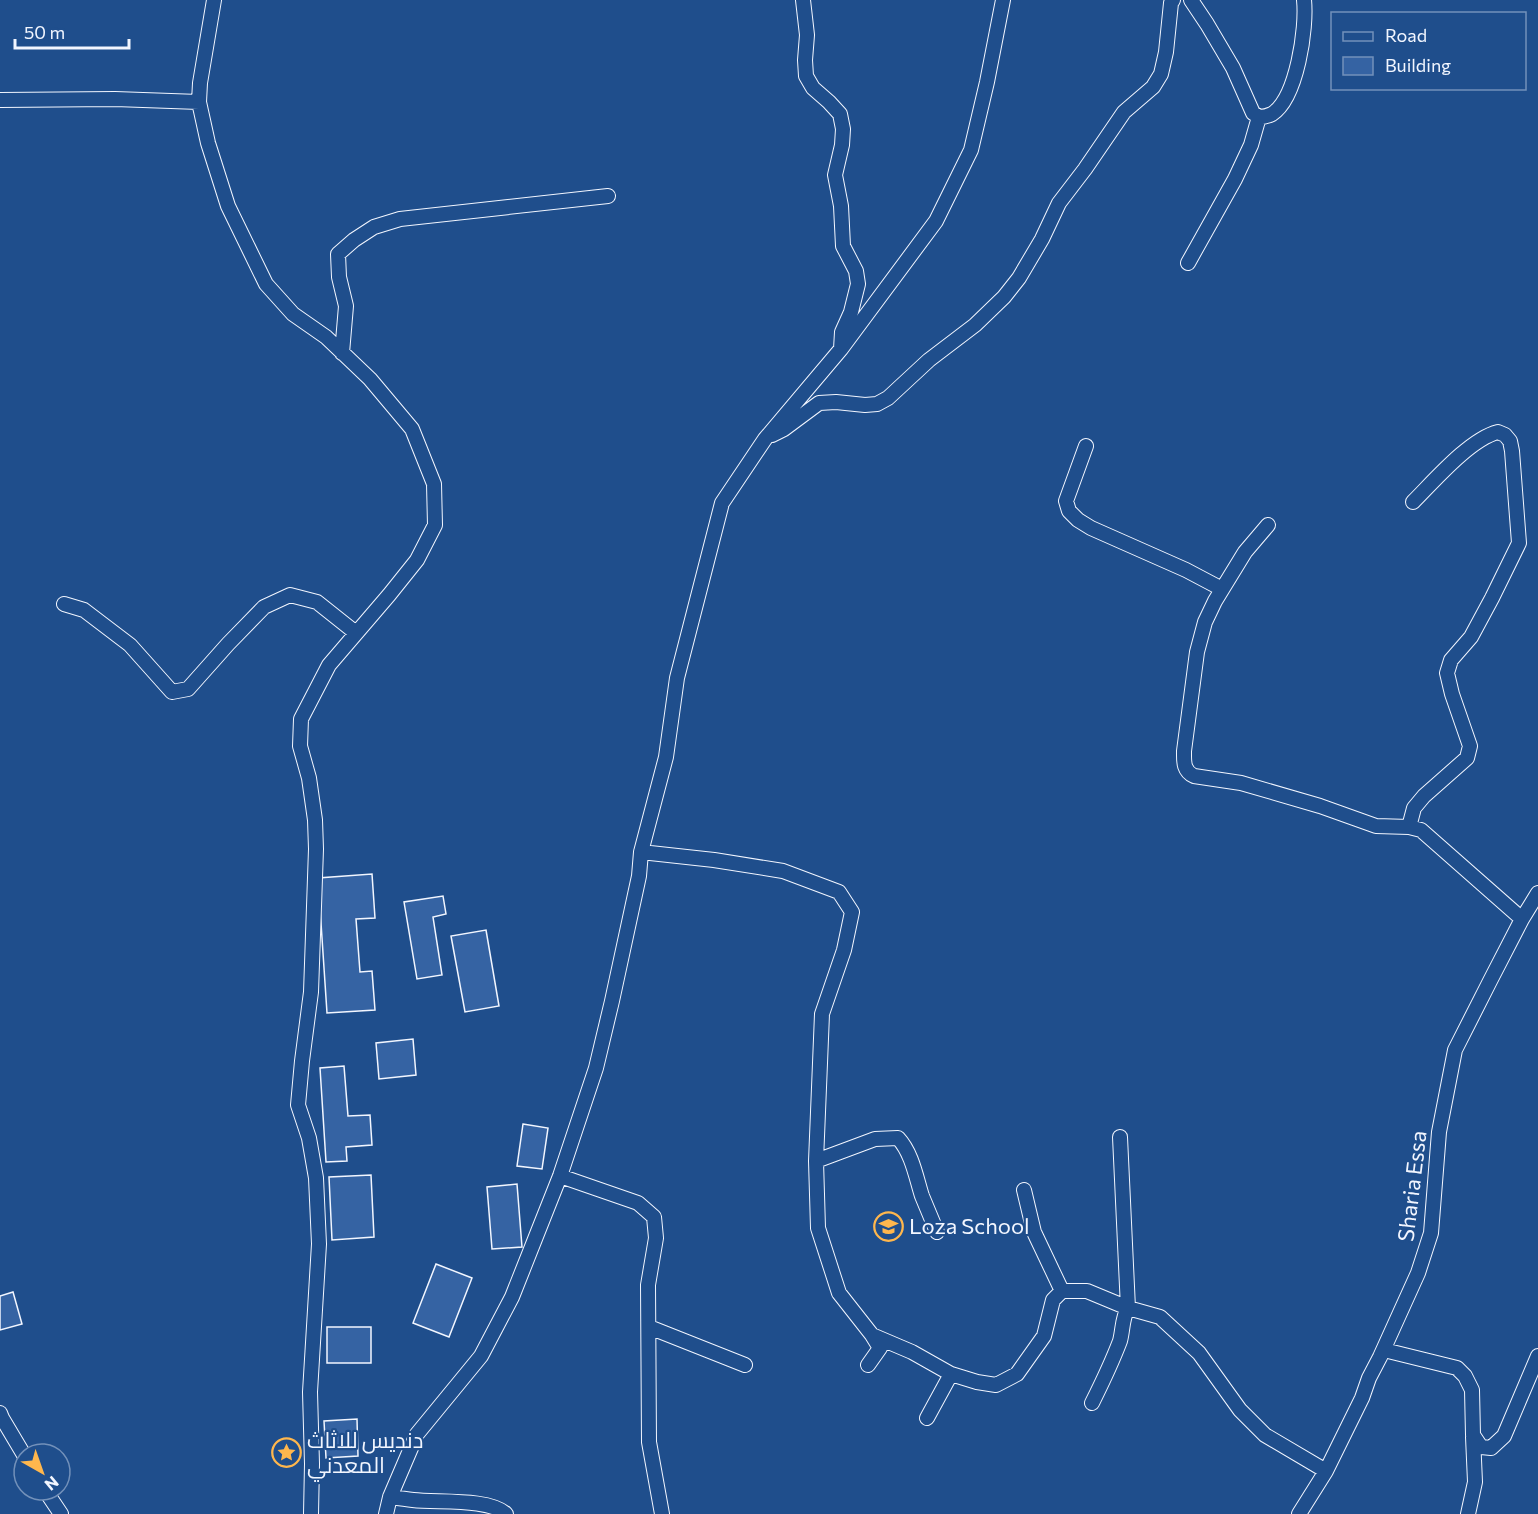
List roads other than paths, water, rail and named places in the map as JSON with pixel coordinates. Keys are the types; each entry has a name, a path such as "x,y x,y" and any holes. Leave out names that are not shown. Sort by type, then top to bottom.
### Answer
{"street":[{"path":"214,0 200,82 199,102 208,144 228,206 267,284 293,314 326,337 370,379 412,429 434,484 435,525 417,560 329,665 301,719 300,746 309,778 315,820 316,849 311,992 298,1105 309,1138 316,1178 319,1244 310,1392 312,1464 310,1514"},
{"path":"803,0 807,35 806,76 813,88 840,114 843,129 835,176 842,206 843,246 856,271 858,284 842,333 841,349"},
{"path":"386,1514 390,1497 417,1434 481,1356 512,1298 560,1176 596,1068 639,876 641,852 666,757 677,678 722,503 765,439 841,349 936,222 971,150 1003,0"},
{"path":"765,439 784,429 819,403 865,405 877,404 888,398 1004,297 1019,278 1042,239 1059,203 1124,112 1153,87 1161,74 1173,0"},
{"path":"1191,0 1233,68 1253,113 1259,117 1270,116 1287,98 1302,45 1304,0"},
{"path":"0,100 115,99 199,102"},
{"path":"1188,262 1235,179 1251,145 1259,117"},
{"path":"342,353 346,306 339,277 338,254 374,227 400,219 608,196"},
{"path":"1409,827 1414,808 1470,753 1447,673 1451,660 1471,637 1519,543 1510,441 1498,432 1492,434 1460,455 1413,502"},
{"path":"1086,446 1066,501 1069,511 1091,528 1186,570 1222,589"},
{"path":"1268,525 1245,552 1205,622 1197,652 1184,750 1184,766 1194,776 1241,783 1320,806 1376,826 1409,827 1421,830 1522,919"},
{"path":"64,604 84,610 130,645 172,692 188,689 264,606 290,595 317,602 356,633"},
{"path":"641,852 714,860 783,872 839,891 852,912 844,950 822,1014 816,1161 818,1228 839,1293 880,1348 868,1365"},
{"name":"Sharia Essa","path":"1299,1514 1326,1471 1418,1273 1431,1233 1439,1132 1455,1050 1522,919 1538,893"},
{"path":"1092,1403 1121,1338 1128,1308 1120,1137"},
{"path":"816,1161 875,1139 898,1138 908,1155 937,1232"},
{"path":"560,1176 638,1203 654,1217 656,1238 648,1285 649,1442 662,1514"},
{"path":"1024,1190 1034,1232 1062,1291"},
{"path":"872,1335 912,1352 951,1374 977,1382 996,1384 1017,1374 1044,1336 1053,1300 1062,1291 1087,1291 1128,1308 1160,1317 1199,1353 1240,1410 1265,1435 1326,1471"},
{"path":"649,1327 745,1365"},
{"path":"1384,1350 1457,1368 1465,1376 1472,1390 1475,1482 1468,1514"},
{"path":"1473,1435 1481,1448 1491,1448 1504,1436 1538,1356"},
{"path":"927,1418 951,1374"},
{"path":"0,1413 16,1442"},
{"path":"390,1497 489,1506 500,1509 506,1514"}],"place":[{"name":"Loza School","path":"888,1226"},
{"name":"دنديس للاثاث المعدني","path":"286,1453"}]}
